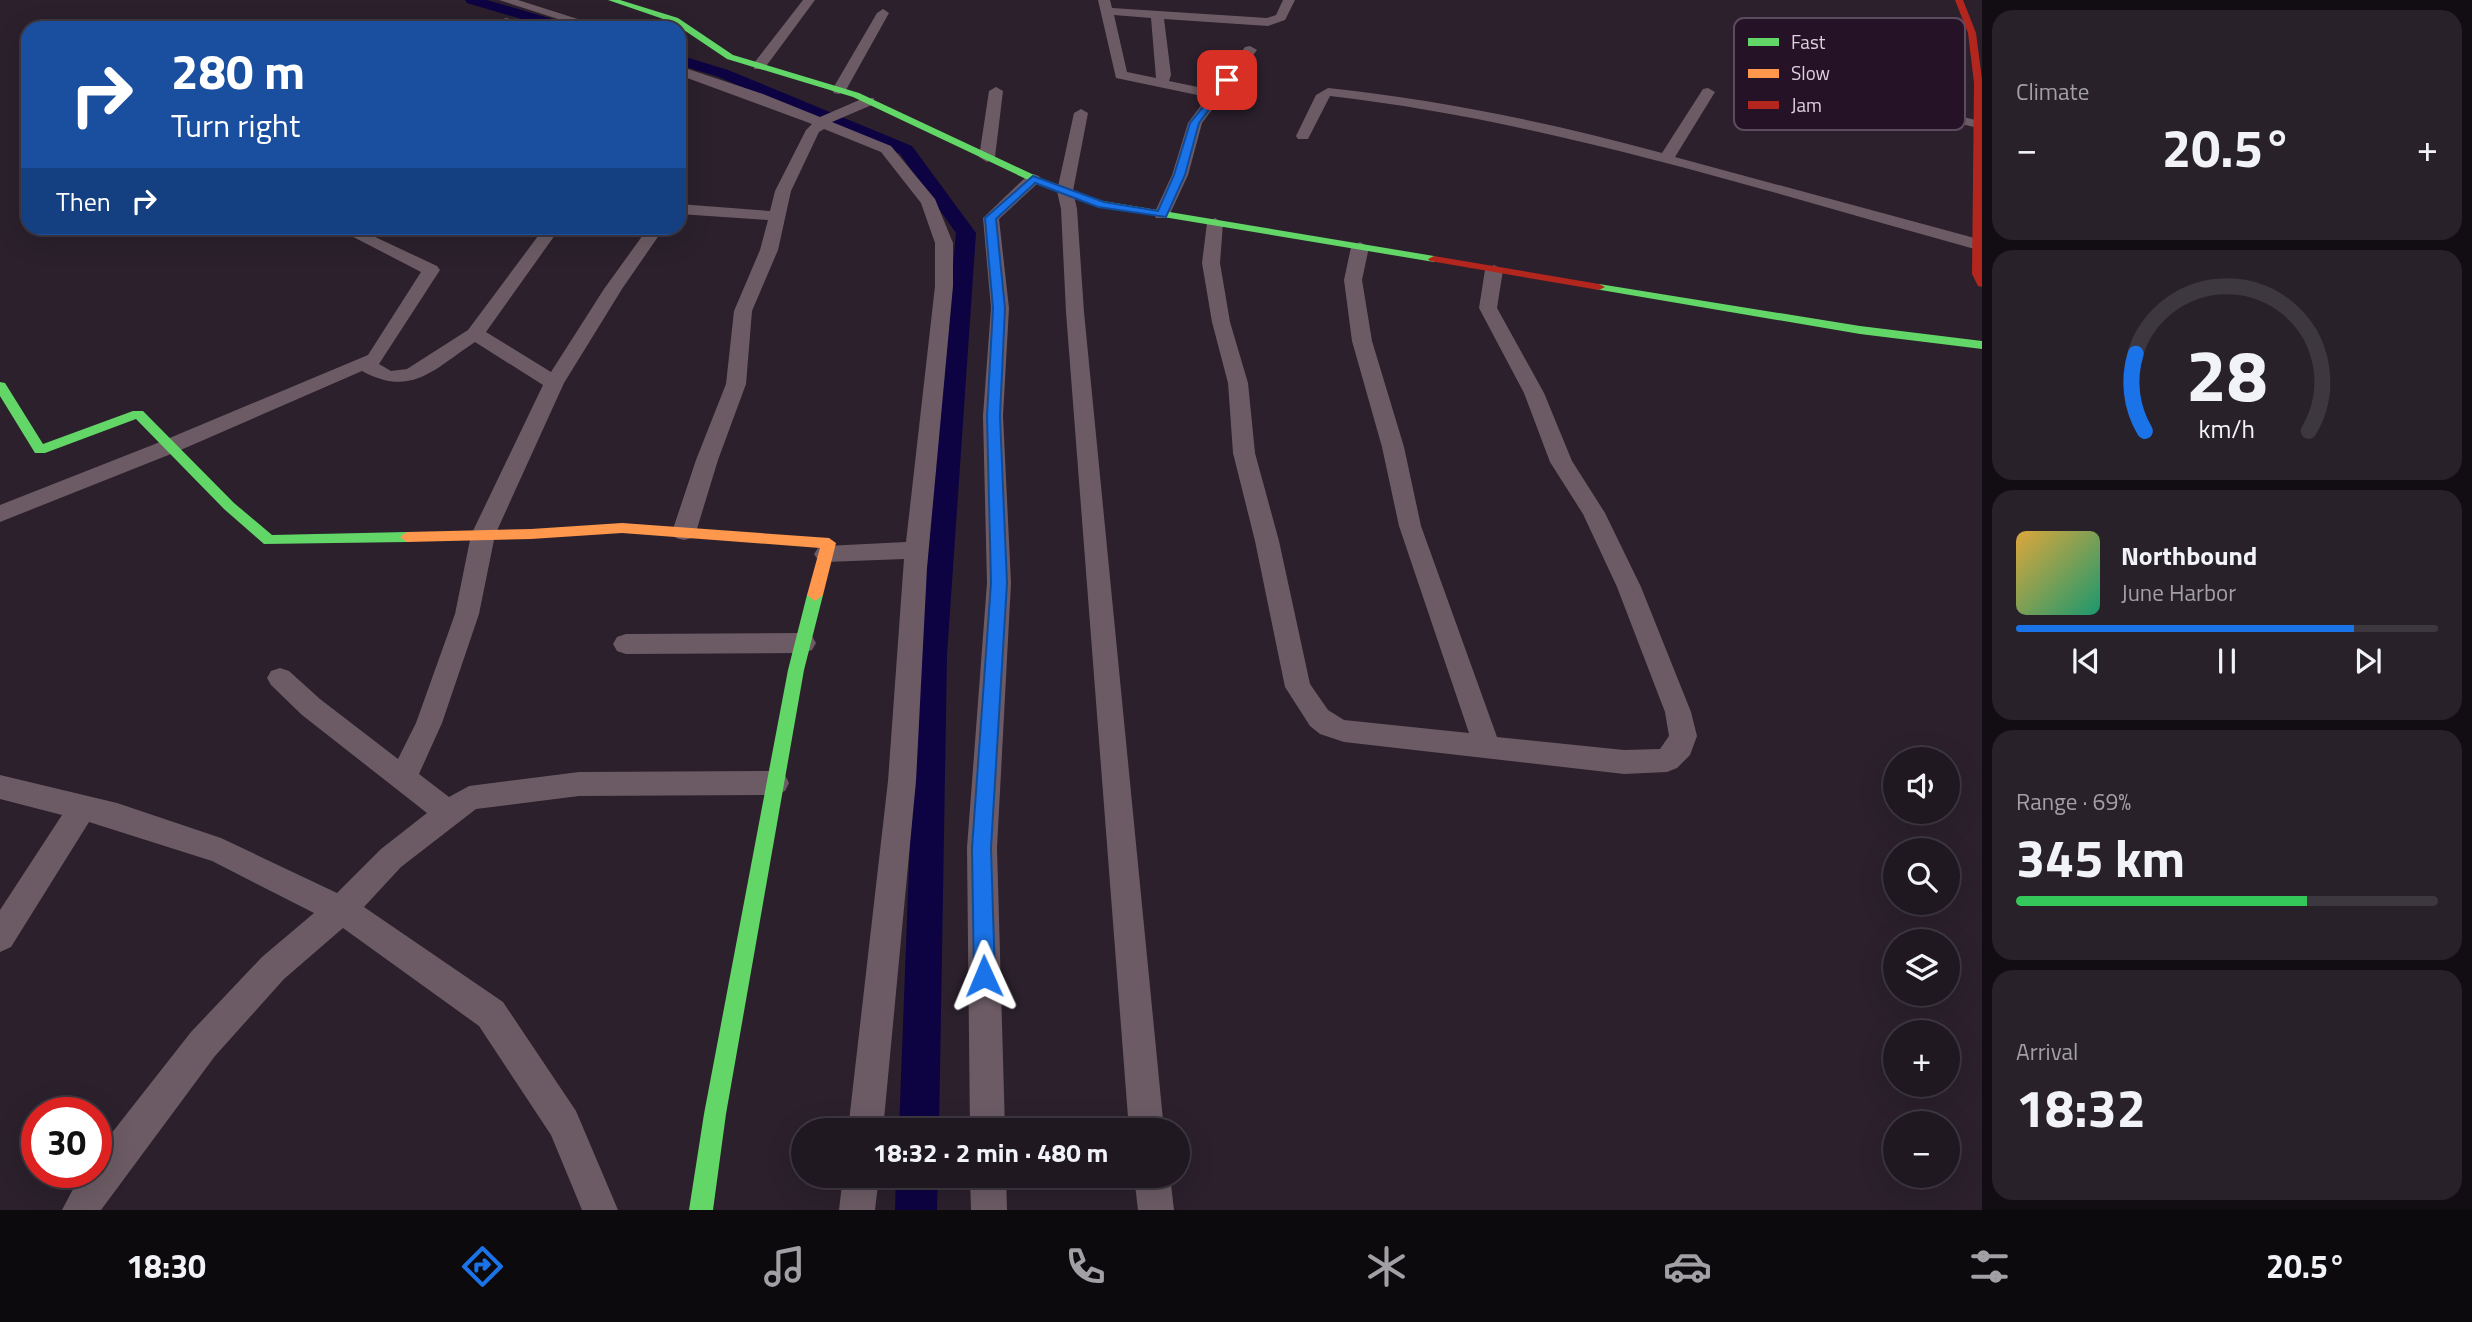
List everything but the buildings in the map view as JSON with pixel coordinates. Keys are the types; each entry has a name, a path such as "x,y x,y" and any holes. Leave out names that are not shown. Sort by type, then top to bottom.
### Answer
{"street":[{"path":"505,0 576,21"},
{"path":"612,0 676,21"},
{"path":"759,66 809,0"},
{"path":"1179,0 1182,16"},
{"path":"1215,95 1121,75 1105,5 1157,15 1227,13 1276,20 1289,0"},
{"path":"1959,0 1978,56 1977,244 1981,281"},
{"path":"839,90 883,13"},
{"path":"1157,15 1164,75 1161,83"},
{"path":"686,27 730,57 869,101 1033,179 1101,204 1860,330 1982,345"},
{"path":"1162,215 1180,175 1195,123 1250,50"},
{"path":"686,72 828,119 887,149 929,202 944,243 944,286 917,550 902,781 867,1118"},
{"path":"987,157 996,91"},
{"path":"1303,136 1323,95 1328,92 1409,101 1666,159 1977,244"},
{"path":"1666,159 1708,92"},
{"path":"684,531 736,384 743,311 769,250 783,191 813,130 828,119 869,101"},
{"path":"1081,113 1065,191 1069,209 1075,312 1146,1118"},
{"path":"987,1118 982,848 999,583 993,416 999,308 991,218 1033,179"},
{"path":"686,210 777,216"},
{"path":"1215,223 1212,263 1221,322 1238,383 1244,453 1267,541 1298,687 1308,706 1330,726 1345,731 1624,762 1667,760 1680,747 1683,736 1678,712 1629,587 1594,513 1561,462 1534,393 1488,308 1493,270"},
{"path":"0,514 169,447 375,359 431,270 358,235"},
{"path":"363,364 388,377 412,375 475,334 529,264 548,235"},
{"path":"402,780 429,723 467,614 483,535 554,383 613,289 651,235"},
{"path":"1360,247 1353,280 1362,341 1392,447 1410,526 1487,747"},
{"path":"475,334 554,383"},
{"path":"0,386 40,450 138,414 229,506 269,540 483,535 622,528 829,543 803,643 775,783 715,1114 701,1210"},
{"path":"826,554 917,550"},
{"path":"626,644 803,643"},
{"path":"280,678 311,707 448,813"},
{"path":"80,1210 99,1179 203,1044 273,968 341,911 391,858 468,798 579,784 775,783"},
{"path":"0,788 117,816 221,851 359,920 491,1014 564,1123 600,1210"},
{"path":"0,937 83,807"},
{"path":"857,1210 860,1188"},
{"path":"988,1188 989,1210"},
{"path":"1153,1188 1156,1210"}],"lane":[{"path":"1965,121 1978,124"}],"waterway":[{"path":"472,0 544,21"},
{"path":"686,62 722,73 906,150 966,233 932,655 919,1118"},
{"path":"916,1210 917,1188"}],"traffic: fast":[{"path":"612,0 676,21"},
{"path":"686,27 730,57 856,95 1045,184 1101,204 1434,259"},
{"path":"1599,287 1860,330 1982,345"},
{"path":"0,386 40,450 138,414 229,506 269,540 407,537"},
{"path":"701,1210 715,1114 796,670 815,595"}],"traffic: slow":[{"path":"407,537 531,534 622,528 829,543 815,595"}],"traffic: jam":[{"path":"1959,0 1972,33 1978,83 1978,274 1982,284"},
{"path":"1434,259 1599,287"}],"route":[{"path":"984,976 982,848 999,583 993,416 999,308 991,218 1033,179 1101,204 1162,215 1180,175 1195,123 1227,80"}]}
